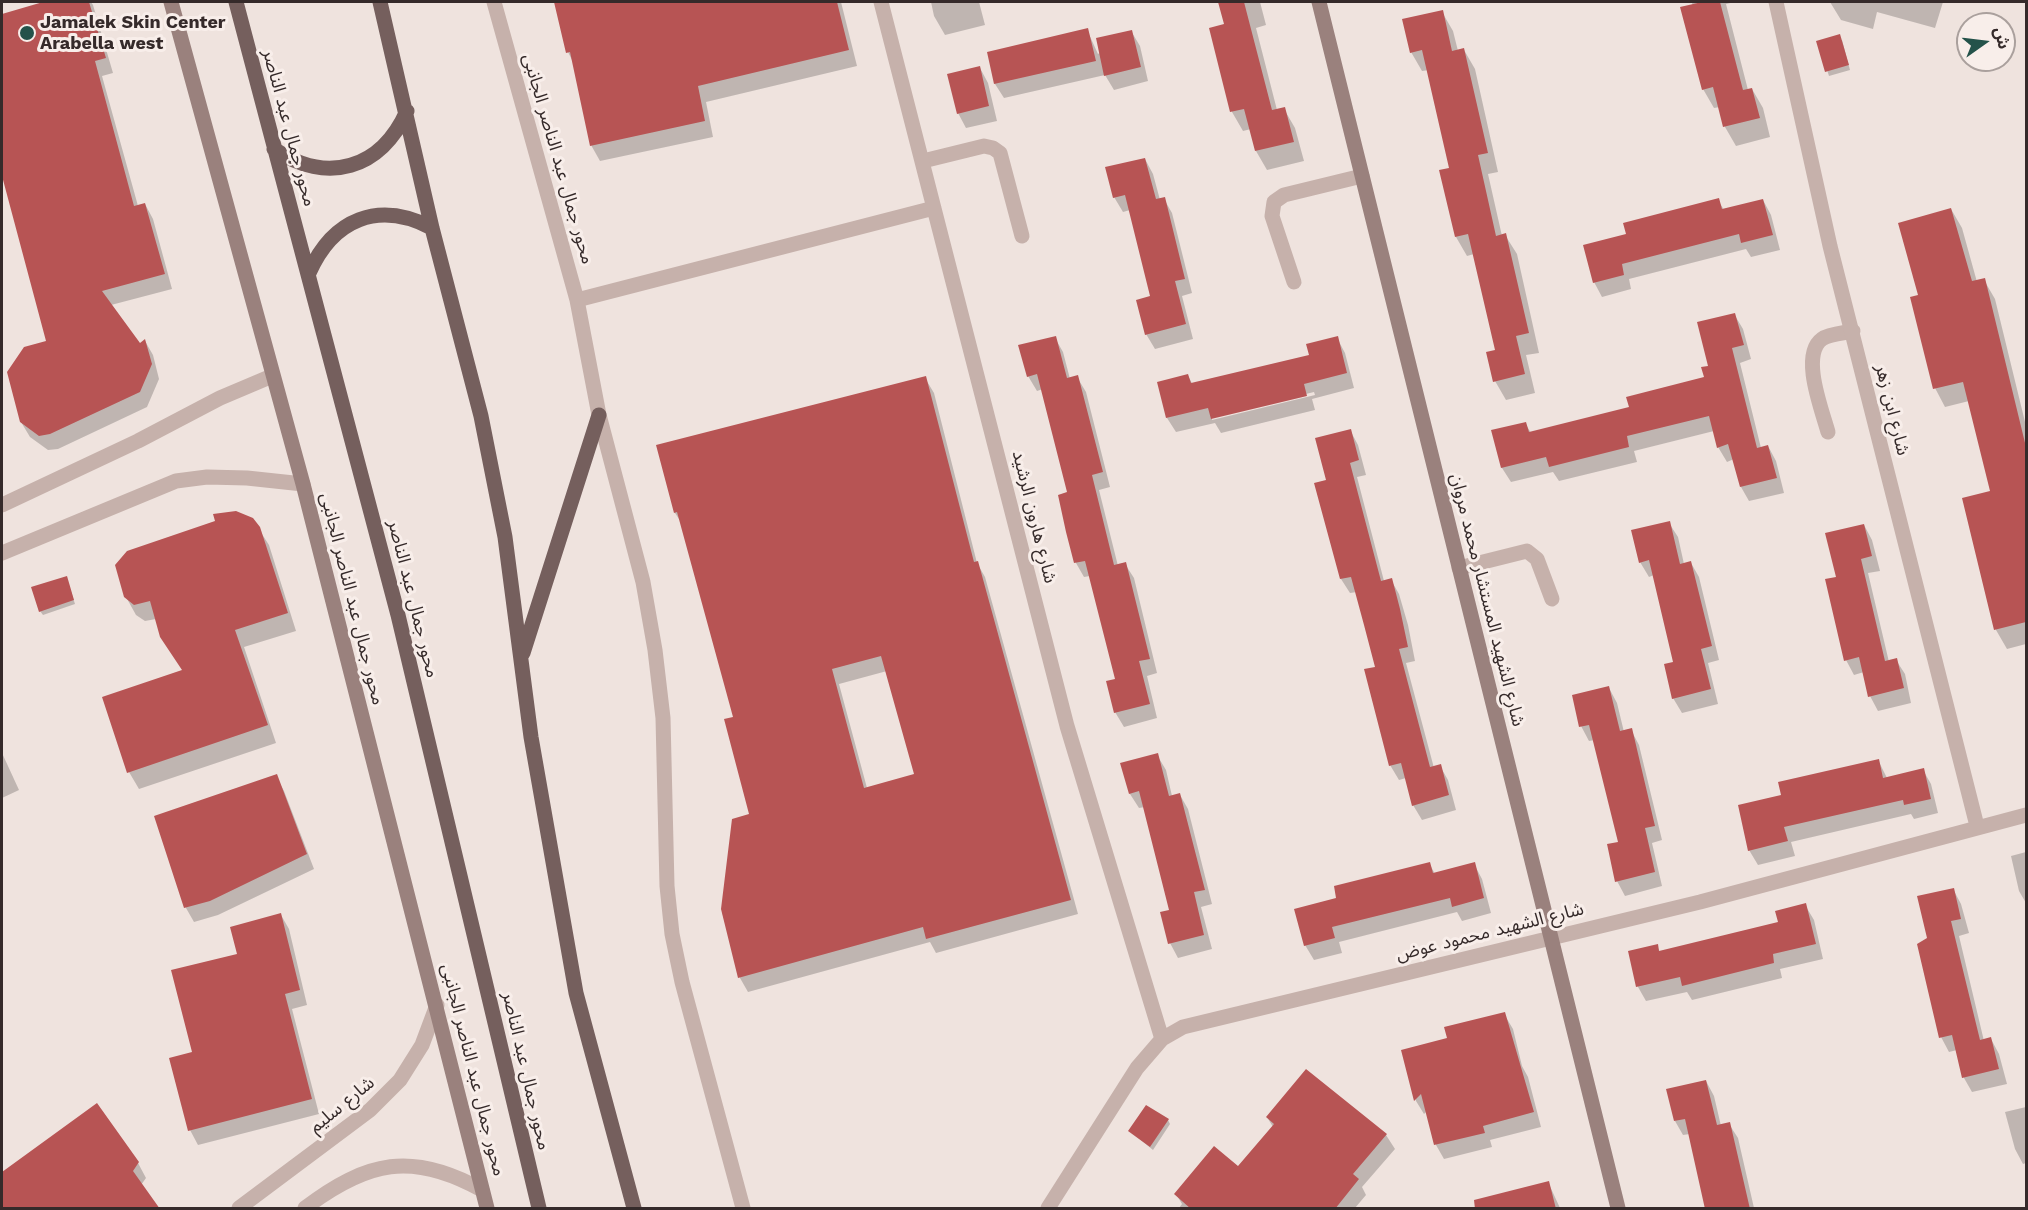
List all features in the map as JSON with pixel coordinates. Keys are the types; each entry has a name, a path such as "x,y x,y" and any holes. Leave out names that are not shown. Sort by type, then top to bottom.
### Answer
{"main road":[{"name":"محور جمال عبد الناصر","path":"236,2 398,615 539,1209"},
{"path":"380,2 407,111 432,228 481,416 505,537 531,737 576,993 634,1209"},
{"path":"274,149 289,159 324,169 360,163 389,142 407,111"},
{"path":"309,273 327,240 342,228 359,220 377,215 397,215 415,219 432,228"},
{"path":"522,659 599,415"}],"street":[{"name":"محور جمال عبد الناصر الجانبى","path":"171,2 303,484 487,1209"},
{"name":"محور جمال عبد الناصر الجانبى","path":"494,2 576,300 599,415 643,582 655,650 663,718 667,886 672,934 682,982 743,1209"},
{"name":"شارع هارون الرشيد","path":"881,2 1067,726 1162,1039"},
{"name":"شارع الشهيد المستشار محمد مروان","path":"1318,2 1618,1209"},
{"name":"شارع ابن زهر","path":"1776,2 1795,95 1977,826"},
{"path":"923,161 984,146 1000,153 1022,236"},
{"path":"1294,282 1272,216 1274,202 1284,195 1362,176"},
{"path":"576,300 934,208"},
{"path":"1828,432 1811,368 1813,350 1822,339 1853,331"},
{"path":"2,505 138,441 228,394 272,376"},
{"path":"3,549 176,481 207,477 247,478 303,484"},
{"path":"1459,568 1527,551 1537,559 1552,599"},
{"name":"شارع الشهيد محمود عوض","path":"1048,1209 1137,1068 1162,1039 1183,1027 1700,902 1977,826 2026,815"},
{"name":"شارع سليم","path":"239,1209 370,1110 400,1080 422,1045 437,1005"},
{"path":"305,1209 332,1188 360,1173 391,1166 423,1167 454,1174 482,1190"}],"building":[{"path":"43,2 89,2 106,58 95,61 134,206 145,203 165,274 102,291 140,343 145,339 152,364 140,392 50,434 39,436 20,422 7,372 24,347 46,341 2,176 2,14"},
{"path":"554,2 837,2 849,50 698,86 705,121 590,146 570,52 566,53"},
{"path":"1218,2 1244,2 1272,110 1285,107 1294,142 1255,151 1244,109 1230,112 1209,28 1224,24"},
{"path":"1702,2 1720,2 1743,90 1752,88 1760,118 1723,127 1713,87 1702,90 1680,7"},
{"path":"1443,10 1452,51 1464,48 1488,153 1478,155 1496,236 1506,233 1529,333 1516,336 1525,374 1493,382 1486,352 1495,350 1468,234 1455,237 1439,170 1449,168 1422,50 1410,53 1402,19"},
{"path":"1088,28 1096,61 994,84 987,52"},
{"path":"1132,30 1141,67 1104,76 1096,38"},
{"path":"1840,34 1849,65 1825,72 1816,41"},
{"path":"980,66 989,106 957,114 947,74"},
{"path":"1145,158 1156,199 1165,197 1185,279 1175,281 1186,324 1145,335 1136,300 1150,296 1125,195 1113,198 1105,167"},
{"path":"1719,198 1722,209 1763,199 1773,235 1741,243 1739,234 1622,264 1624,275 1593,283 1583,245 1626,234 1623,223"},
{"path":"1951,208 1972,281 1985,278 2026,447 2026,622 1994,630 1962,498 1990,491 1963,382 1933,389 1910,297 1918,295 1898,223"},
{"path":"1735,313 1744,345 1732,348 1757,448 1768,445 1777,478 1740,487 1728,444 1717,448 1709,416 1627,436 1629,447 1549,467 1546,457 1501,468 1491,430 1526,422 1529,432 1629,407 1626,397 1704,377 1701,367 1708,366 1697,322"},
{"path":"1056,336 1067,378 1078,375 1103,472 1092,475 1114,565 1126,562 1150,659 1139,661 1150,704 1114,713 1106,681 1115,679 1085,561 1074,563 1066,532 1058,495 1067,492 1037,374 1027,377 1018,345"},
{"path":"1338,336 1347,373 1304,384 1307,396 1211,419 1208,408 1166,418 1157,382 1188,374 1191,383 1309,355 1306,344"},
{"path":"926,376 974,562 978,561 1071,900 926,939 923,927 738,978 721,909 732,819 749,814 724,719 733,717 677,512 674,513 656,445","holes":["881,656 914,774 864,788 832,669"]},
{"path":"1351,429 1359,460 1350,463 1381,581 1392,578 1408,647 1399,649 1430,767 1441,764 1449,795 1412,806 1401,763 1389,766 1364,669 1375,667 1364,625 1351,577 1340,579 1314,483 1326,480 1315,438"},
{"path":"236,511 253,518 260,527 288,613 235,630 268,725 127,773 102,697 182,670 160,637 150,601 134,605 124,597 115,565 127,551 215,521 213,514"},
{"path":"1670,521 1680,564 1691,561 1712,646 1701,649 1711,689 1672,699 1664,664 1673,662 1649,560 1639,563 1631,530"},
{"path":"1864,524 1872,556 1861,559 1885,661 1897,658 1904,688 1868,697 1859,657 1844,661 1825,579 1836,577 1825,533"},
{"path":"67,576 74,600 39,612 31,587"},
{"path":"1609,686 1620,731 1632,728 1655,826 1645,828 1655,872 1615,882 1607,844 1618,842 1589,725 1579,727 1572,695"},
{"path":"1158,753 1169,796 1180,793 1205,890 1194,892 1204,935 1168,944 1160,912 1169,910 1139,791 1129,794 1120,763"},
{"path":"1879,759 1883,778 1924,768 1931,799 1904,805 1903,800 1784,827 1788,841 1748,851 1738,805 1781,795 1778,782"},
{"path":"277,774 307,854 210,901 184,908 154,816"},
{"path":"1430,862 1433,873 1475,862 1484,898 1452,907 1450,898 1332,927 1335,938 1304,946 1294,909 1336,898 1334,886"},
{"path":"1954,888 1961,919 1951,921 1980,1040 1991,1037 1999,1069 1962,1078 1952,1035 1939,1038 1917,944 1927,938 1917,896"},
{"path":"1806,903 1816,944 1773,954 1774,963 1682,986 1680,977 1636,987 1628,951 1658,944 1659,951 1778,922 1775,911"},
{"path":"281,913 300,990 285,994 312,1099 188,1131 169,1058 192,1052 171,970 237,954 230,927"},
{"path":"1505,1012 1534,1112 1483,1126 1485,1133 1434,1145 1421,1094 1414,1101 1401,1050 1447,1038 1444,1027"},
{"path":"1306,1069 1387,1134 1353,1174 1359,1179 1335,1209 1191,1209 1174,1194 1214,1146 1238,1166 1274,1124 1266,1117"},
{"path":"1706,1080 1717,1125 1730,1122 1750,1209 1705,1209 1685,1119 1674,1121 1666,1089"},
{"path":"97,1103 139,1162 133,1171 160,1209 2,1209 2,1172"},
{"path":"1146,1105 1169,1119 1150,1147 1128,1131"},
{"path":"1549,1181 1556,1209 1475,1209 1474,1200"}],"place":[{"name":"Jamalek Skin Center Arabella west","path":"27,33"}]}
